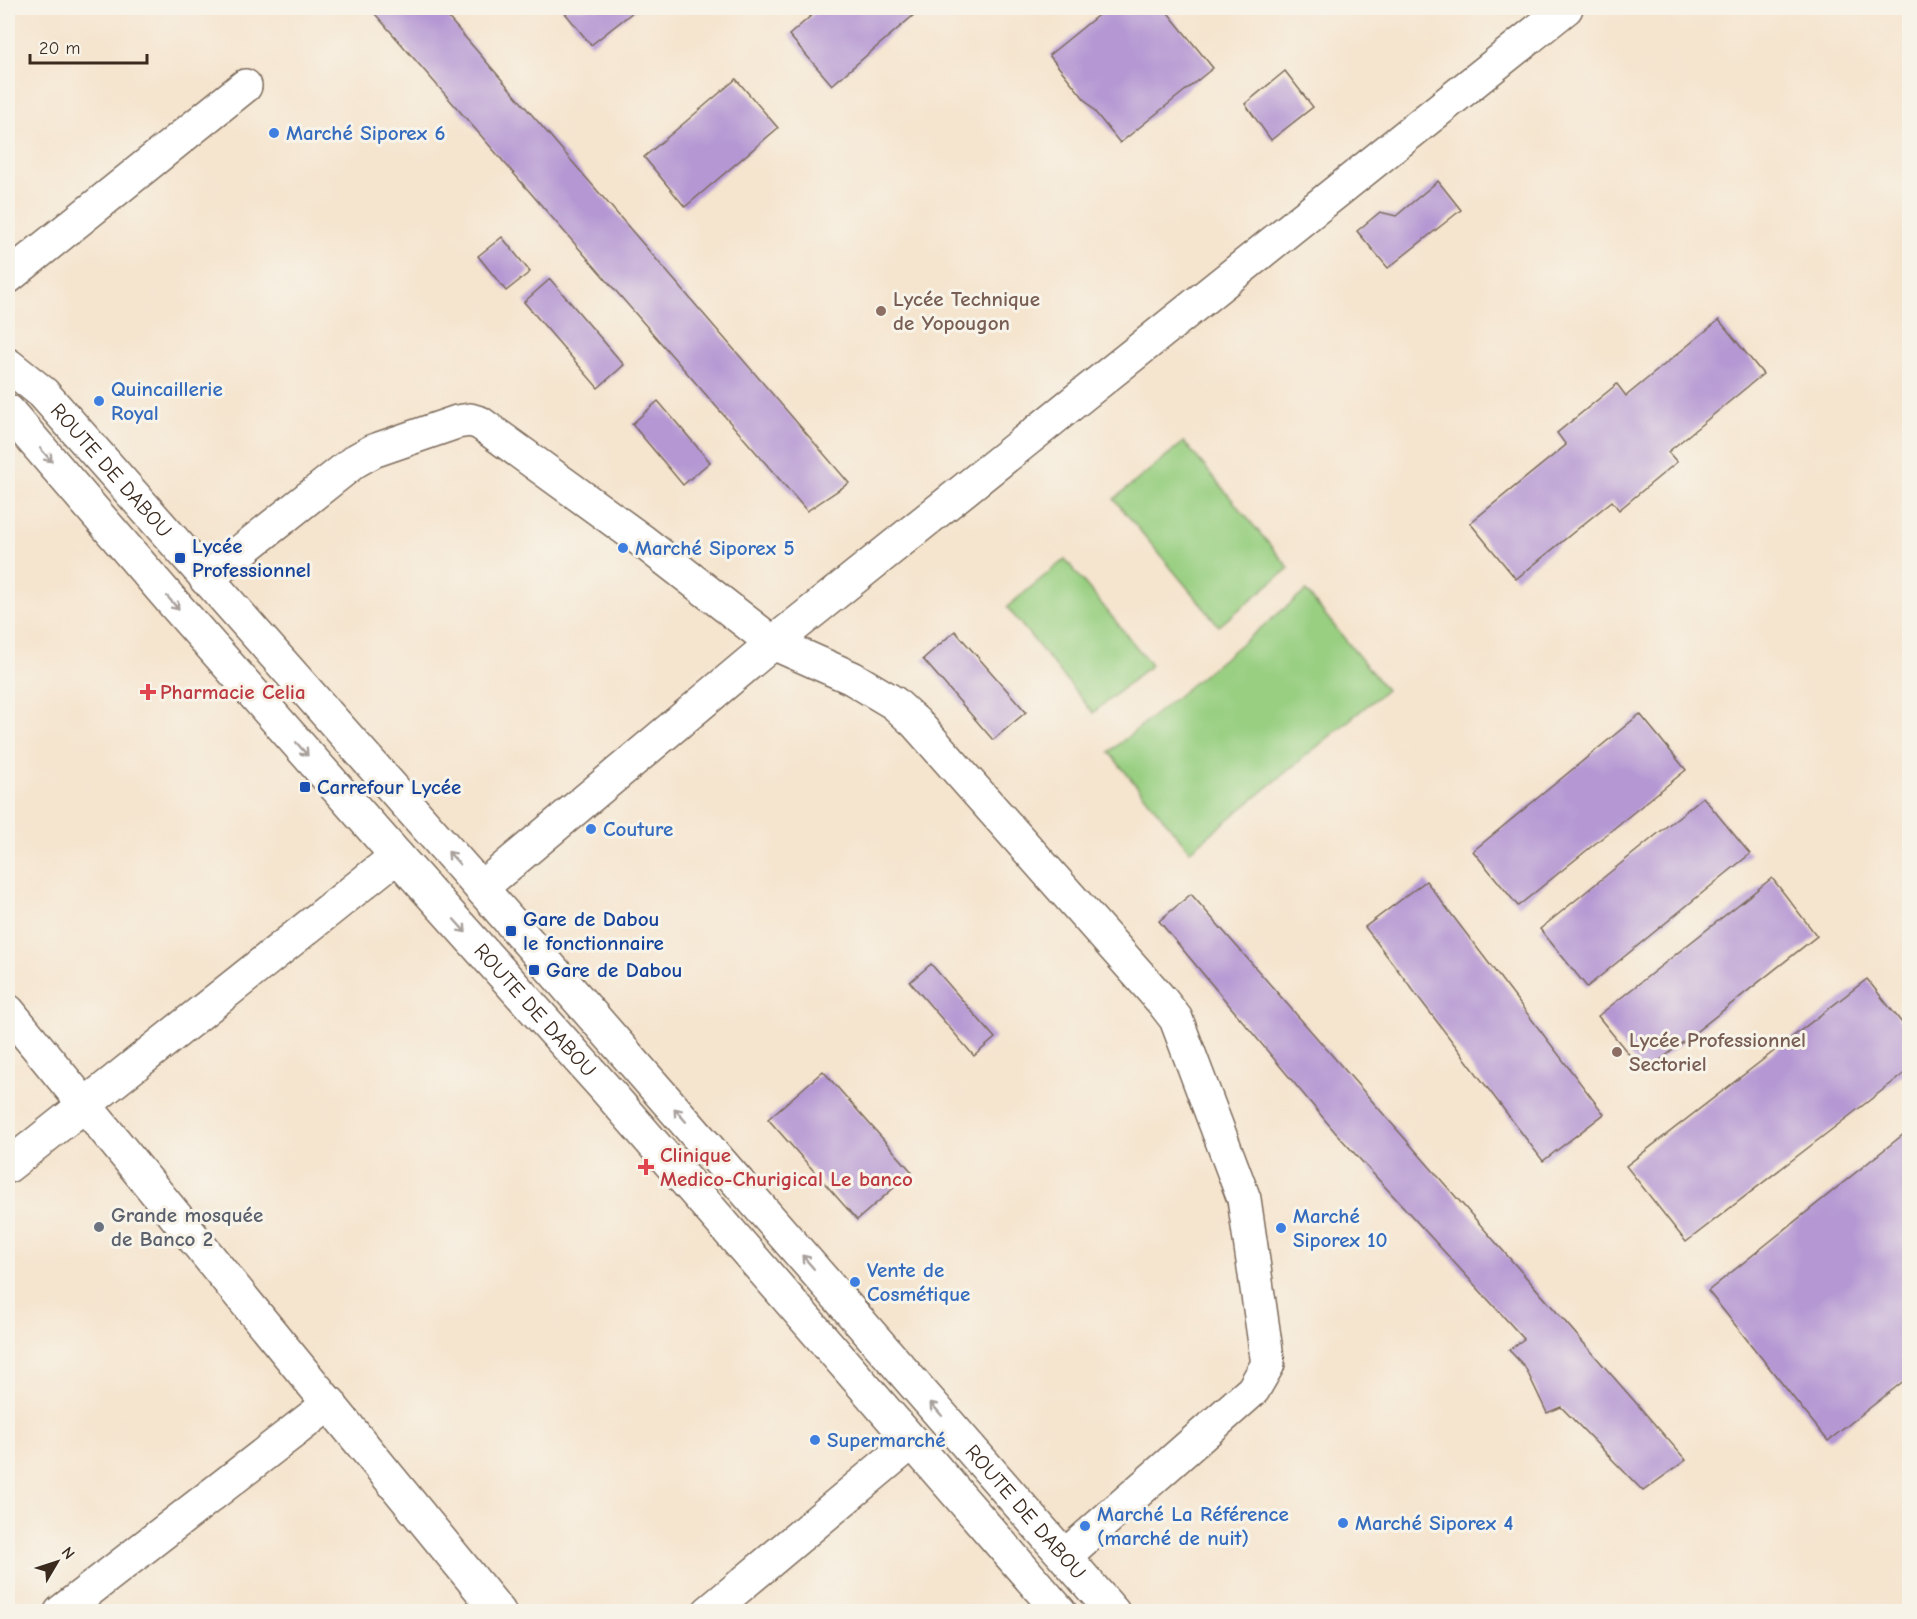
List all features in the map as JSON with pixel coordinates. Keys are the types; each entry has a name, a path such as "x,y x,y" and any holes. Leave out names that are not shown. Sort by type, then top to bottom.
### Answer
{"street":[{"path":"481,888 773,643 1566,8"},
{"path":"8,277 246,86"},
{"name":"ROUTE DE DABOU","path":"8,365 43,393 481,888 1113,1611"},
{"name":"ROUTE DE DABOU","path":"8,411 176,606 604,1087 1060,1611"},
{"path":"206,579 355,461 373,451 456,422 470,420 480,423 641,540 773,643 852,678 894,704 916,723 1162,1001 1176,1019 1244,1199 1268,1364 1253,1389 1065,1556"},
{"path":"8,1166 397,856"},
{"path":"8,1011 499,1611"},
{"path":"61,1611 330,1403"},
{"path":"709,1611 912,1442"}],"green space":[{"path":"1184,442 1289,568 1219,626 1114,499"},
{"path":"1065,559 1151,665 1093,713 1007,607"},
{"path":"1306,591 1386,690 1190,851 1109,752"}],"building":[{"path":"370,8 440,8 849,483 807,511"},
{"path":"561,8 638,8 591,45"},
{"path":"820,8 922,8 832,85 789,35"},
{"path":"1107,8 1164,8 1213,68 1120,143 1049,55"},
{"path":"1285,71 1313,107 1271,140 1245,104"},
{"path":"736,79 778,128 685,207 644,157"},
{"path":"1438,181 1461,210 1388,268 1357,231 1380,212 1396,216"},
{"path":"502,237 530,272 506,291 478,256"},
{"path":"550,279 624,365 598,388 524,302"},
{"path":"1719,320 1763,374 1668,452 1677,462 1619,510 1612,501 1516,579 1470,523 1566,445 1557,433 1617,384 1626,396"},
{"path":"658,401 710,462 683,485 632,424"},
{"path":"955,631 1026,712 993,740 923,659"},
{"path":"1640,714 1686,770 1518,906 1473,851"},
{"path":"1703,797 1750,854 1587,987 1540,929"},
{"path":"1772,878 1817,936 1644,1073 1598,1016"},
{"path":"1426,881 1604,1114 1543,1161 1365,927"},
{"path":"1191,894 1686,1460 1643,1491 1561,1407 1547,1413 1525,1367 1509,1350 1524,1339 1335,1132 1159,921"},
{"path":"931,964 995,1038 974,1056 910,982"},
{"path":"1867,979 1910,1033 1910,1069 1686,1242 1626,1166"},
{"path":"823,1071 912,1172 857,1220 768,1119"},
{"path":"1910,1129 1910,1376 1828,1441 1708,1291"}],"place":[{"name":"Marché Siporex 6","path":"274,133"},
{"name":"Lycée Technique de Yopougon","path":"881,311"},
{"name":"Quincaillerie Royal","path":"99,401"},
{"name":"Marché Siporex 5","path":"623,548"},
{"name":"Lycée Professionnel","path":"180,558"},
{"name":"Pharmacie Celia","path":"148,692"},
{"name":"Carrefour Lycée","path":"305,787"},
{"name":"Couture","path":"591,829"},
{"name":"Gare de Dabou le fonctionnaire","path":"511,931"},
{"name":"Gare de Dabou","path":"534,970"},
{"name":"Lycée Professionnel Sectoriel","path":"1617,1052"},
{"name":"Clinique Medico-Churigical Le banco","path":"646,1167"},
{"name":"Grande mosquée de Banco 2","path":"99,1227"},
{"name":"Marché Siporex 10","path":"1281,1228"},
{"name":"Vente de Cosmétique","path":"855,1282"},
{"name":"Supermarché","path":"815,1440"},
{"name":"Marché Siporex 4","path":"1343,1523"},
{"name":"Marché La Référence (marché de nuit)","path":"1085,1526"}]}
